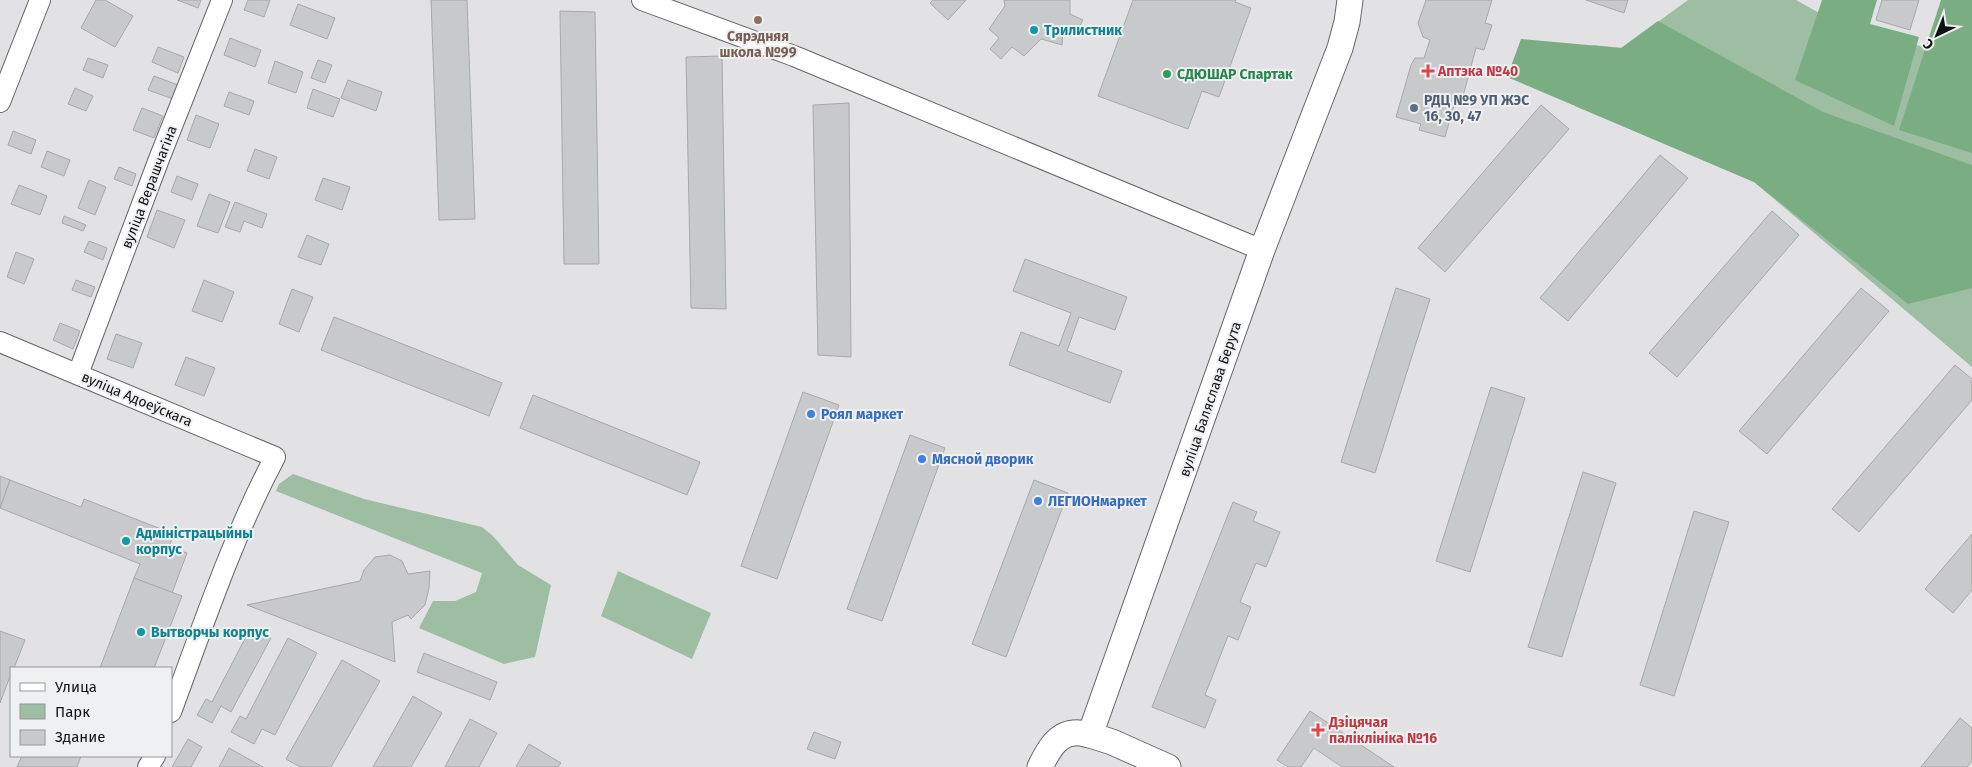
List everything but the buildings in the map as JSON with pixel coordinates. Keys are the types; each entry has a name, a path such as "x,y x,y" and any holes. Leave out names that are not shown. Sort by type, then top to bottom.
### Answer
{"street":[{"path":"0,102 40,0"},
{"name":"вуліца Верашчагіна","path":"78,374 159,159 222,0"},
{"path":"642,0 834,72 1262,250"},
{"name":"вуліца Баляслава Берута","path":"1090,735 1262,250 1340,48 1347,22 1350,0"},
{"name":"вуліца Адоеўскага","path":"0,342 275,457 256,494 214,596 172,709"},
{"path":"1040,767 1052,745 1059,739 1074,732 1112,742 1168,767"}],"green space":[{"path":"1688,0 1796,0 1839,24 1972,60 1972,367 1754,182 1575,106 1593,45 1622,48"},
{"path":"1822,0 1877,0 1870,24 1919,37 1894,126 1795,80"},
{"path":"1941,0 1972,0 1972,153 1899,130"},
{"path":"1658,21 1823,112 1972,165 1972,288 1908,304 1754,182 1507,77 1521,39 1621,48"},
{"path":"293,474 364,499 482,527 493,536 518,565 551,585 535,657 504,664 419,628 433,601 455,601 476,592 482,573 276,491 279,484"},
{"path":"618,571 711,613 692,659 601,616"}],"place":[{"name":"Сярэдняя школа №99","path":"758,20"},
{"name":"Трилистник","path":"1034,30"},
{"name":"Аптэка №40","path":"1428,71"},
{"name":"СДЮШАР Спартак","path":"1167,74"},
{"name":"РДЦ №9 УП ЖЭС 16, 30, 47","path":"1414,108"},
{"name":"Роял маркет","path":"811,414"},
{"name":"Мясной дворик","path":"922,459"},
{"name":"ЛЕГИОНмаркет","path":"1038,501"},
{"name":"Адміністрацыйны корпус","path":"126,541"},
{"name":"Вытворчы корпус","path":"141,632"},
{"name":"Дзіцячая паліклініка №16","path":"1318,730"}]}
